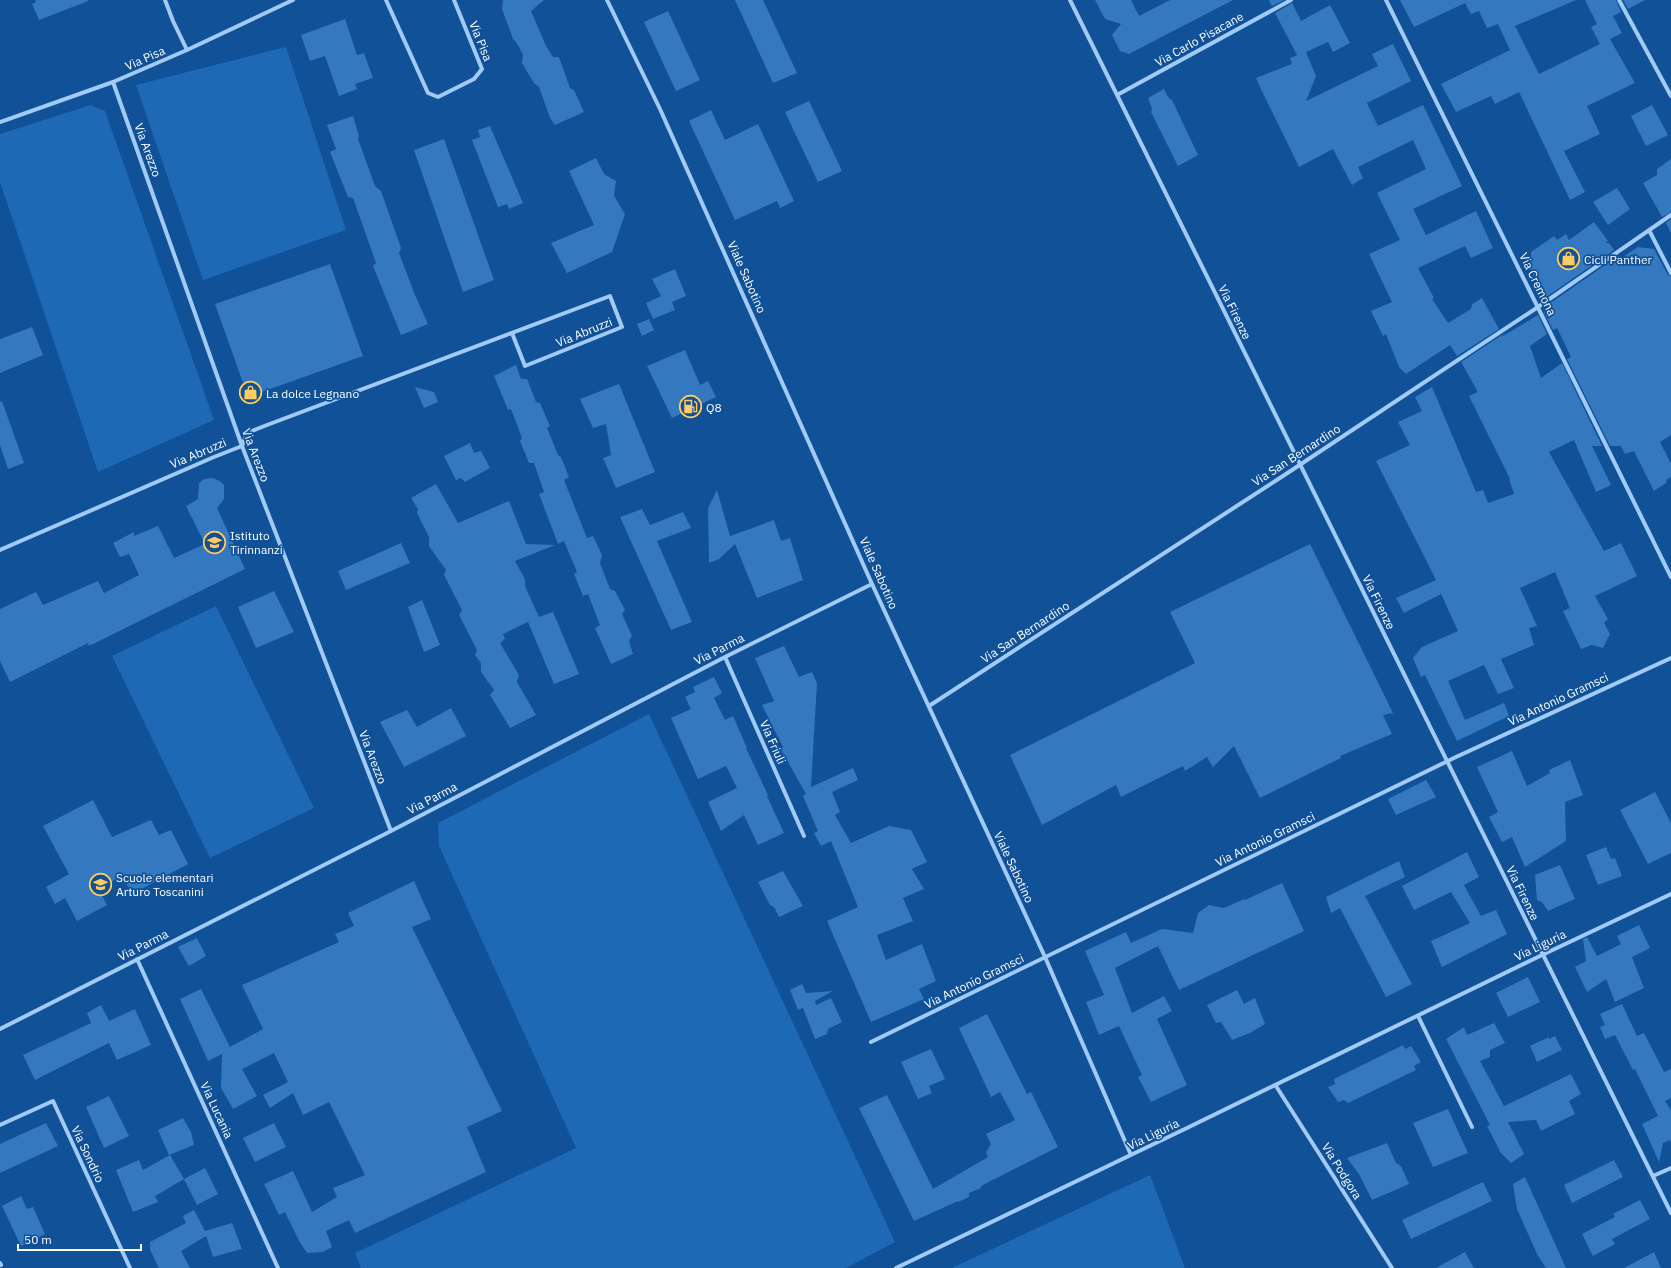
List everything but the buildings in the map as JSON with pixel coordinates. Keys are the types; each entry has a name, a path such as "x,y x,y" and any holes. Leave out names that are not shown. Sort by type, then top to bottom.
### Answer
{"street":[{"path":"165,0 187,50"},
{"name":"Via Pisa","path":"0,122 113,82 187,50 293,0"},
{"name":"Via Pisa","path":"386,0 428,93 438,97 474,79 482,68 454,0"},
{"name":"Viale Sabotino","path":"606,0 674,138 872,584 1045,957 1131,1156"},
{"name":"Via Firenze","path":"1070,0 1446,762 1671,1213"},
{"name":"Via Carlo Pisacane","path":"1117,95 1291,0"},
{"name":"Via Cremona","path":"1386,0 1671,577"},
{"path":"1619,0 1671,96"},
{"name":"Via Arezzo","path":"113,82 242,446 391,831"},
{"name":"Via San Bernardino","path":"929,706 1538,307 1671,215"},
{"path":"1649,230 1671,273"},
{"name":"Via Abruzzi","path":"0,550 242,446 247,433 610,296 622,327 525,366 512,333"},
{"name":"Via Parma","path":"0,1029 391,831 725,657 872,584"},
{"name":"Via Friuli","path":"725,657 804,836"},
{"name":"Via Antonio Gramsci","path":"871,1042 1446,762 1671,658"},
{"name":"Via Liguria","path":"896,1268 1131,1156 1542,955 1671,894"},
{"name":"Via Lucania","path":"137,960 278,1268"},
{"path":"1418,1016 1472,1127"},
{"name":"Via Podgora","path":"1276,1086 1392,1268"},
{"name":"Via Sondrio","path":"0,1125 53,1101 130,1268"},
{"path":"1653,1176 1671,1168"}],"shaded area":[{"path":"286,47 346,230 203,280 136,85"},
{"path":"91,105 105,111 214,420 98,472 0,182 0,134"},
{"path":"216,606 314,808 210,858 112,656"},
{"path":"649,714 895,1242 846,1268 361,1268 355,1253 576,1148 439,846 438,823"},
{"path":"1150,1175 1185,1268 952,1268"}],"place":[{"name":"Cicli Panther","path":"1568,259"},
{"name":"La dolce Legnano","path":"250,393"},
{"name":"Q8","path":"690,407"},
{"name":"Istituto Tirinnanzi","path":"215,542"},
{"name":"Scuole elementari Arturo Toscanini","path":"101,884"}]}
